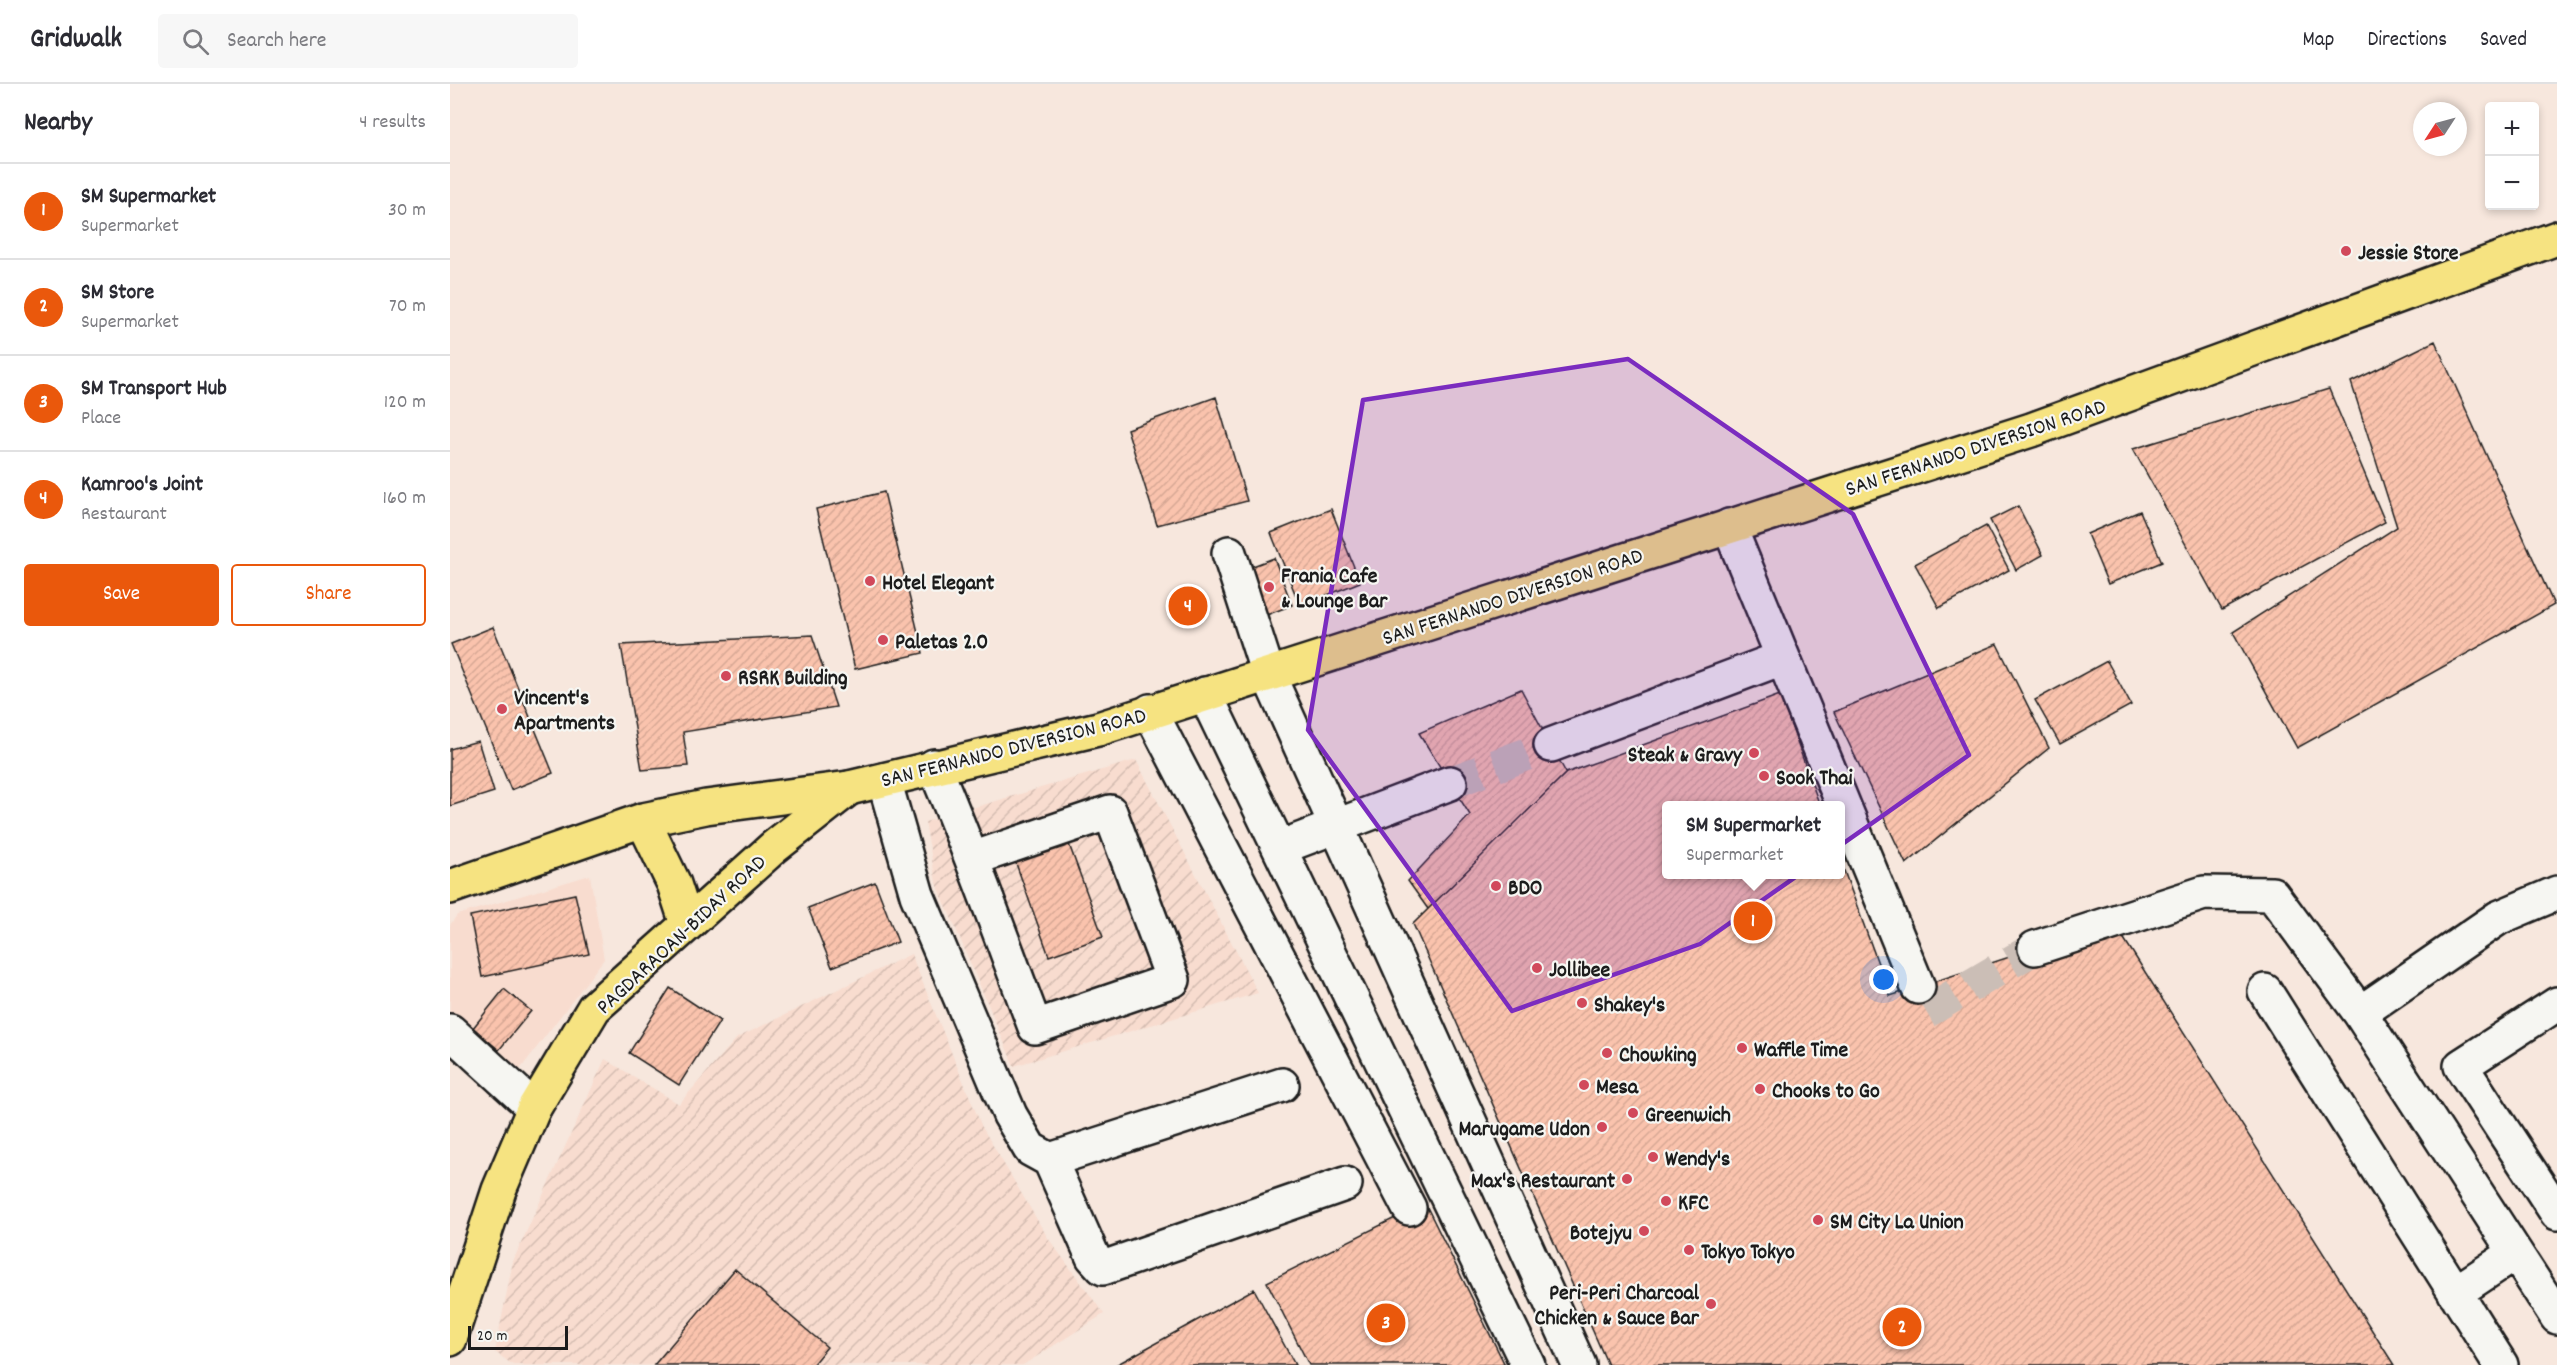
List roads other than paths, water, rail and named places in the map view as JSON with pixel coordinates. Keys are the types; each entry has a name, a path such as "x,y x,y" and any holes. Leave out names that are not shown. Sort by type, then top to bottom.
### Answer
{"main road":[{"name":"SAN FERNANDO DIVERSION ROAD","path":"450,887 643,820 706,807 849,788 934,766 1098,729 2031,430 2557,238"},
{"name":"PAGDARAOAN-BIDAY ROAD","path":"450,1339 499,1190 534,1108 594,1008 774,847 849,788"},
{"path":"643,820 674,884 687,924"}],"street":[{"path":"1729,526 1841,801"},
{"path":"1229,553 1268,674 1579,1365"},
{"path":"1551,745 1782,658"},
{"path":"1205,694 1528,1365"},
{"path":"1150,711 1409,1208"},
{"path":"934,766 972,859 1035,1028 1173,980 1110,812 972,859"},
{"path":"884,780 917,895 1010,1115 1030,1149 1050,1160 1093,1257 1103,1268 1345,1184"},
{"path":"1279,848 1450,783"},
{"path":"1845,810 1918,987"},
{"path":"2035,948 2204,893 2272,894 2360,1013 2557,1317"},
{"path":"2360,1013 2498,918 2557,893"},
{"path":"2265,991 2500,1365"},
{"path":"2554,1012 2461,1066 2557,1213"},
{"path":"450,1031 534,1108"},
{"path":"1050,1160 1282,1085"},
{"path":"2455,1293 2515,1253"}],"tunnel":[{"path":"1450,783 1551,745"},
{"path":"1926,1012 2035,948"}],"place":[{"name":"Jessie Store","path":"2346,251"},
{"name":"Hotel Elegant","path":"870,581"},
{"name":"Frania Cafe & Lounge Bar","path":"1269,587"},
{"name":"Kamroo's Joint","path":"1188,606"},
{"name":"Paletas 2.0","path":"883,640"},
{"name":"RSRK Building","path":"726,676"},
{"name":"Vincent's Apartments","path":"502,709"},
{"name":"Steak & Gravy","path":"1754,753"},
{"name":"Sook Thai","path":"1764,776"},
{"name":"BDO","path":"1496,886"},
{"name":"SM Supermarket","path":"1753,921"},
{"name":"Jollibee","path":"1537,968"},
{"name":"Shakey's","path":"1582,1003"},
{"name":"Waffle Time","path":"1742,1048"},
{"name":"Chowking","path":"1607,1053"},
{"name":"Mesa","path":"1584,1085"},
{"name":"Chooks to Go","path":"1760,1089"},
{"name":"Greenwich","path":"1633,1113"},
{"name":"Marugame Udon","path":"1602,1127"},
{"name":"Wendy's","path":"1653,1157"},
{"name":"Max's Restaurant","path":"1627,1179"},
{"name":"KFC","path":"1666,1201"},
{"name":"SM City La Union","path":"1818,1220"},
{"name":"Botejyu","path":"1644,1231"},
{"name":"Tokyo Tokyo","path":"1689,1250"},
{"name":"Peri-Peri Charcoal Chicken & Sauce Bar","path":"1711,1304"},
{"name":"SM Transport Hub","path":"1386,1323"},
{"name":"SM Store","path":"1902,1327"}]}
